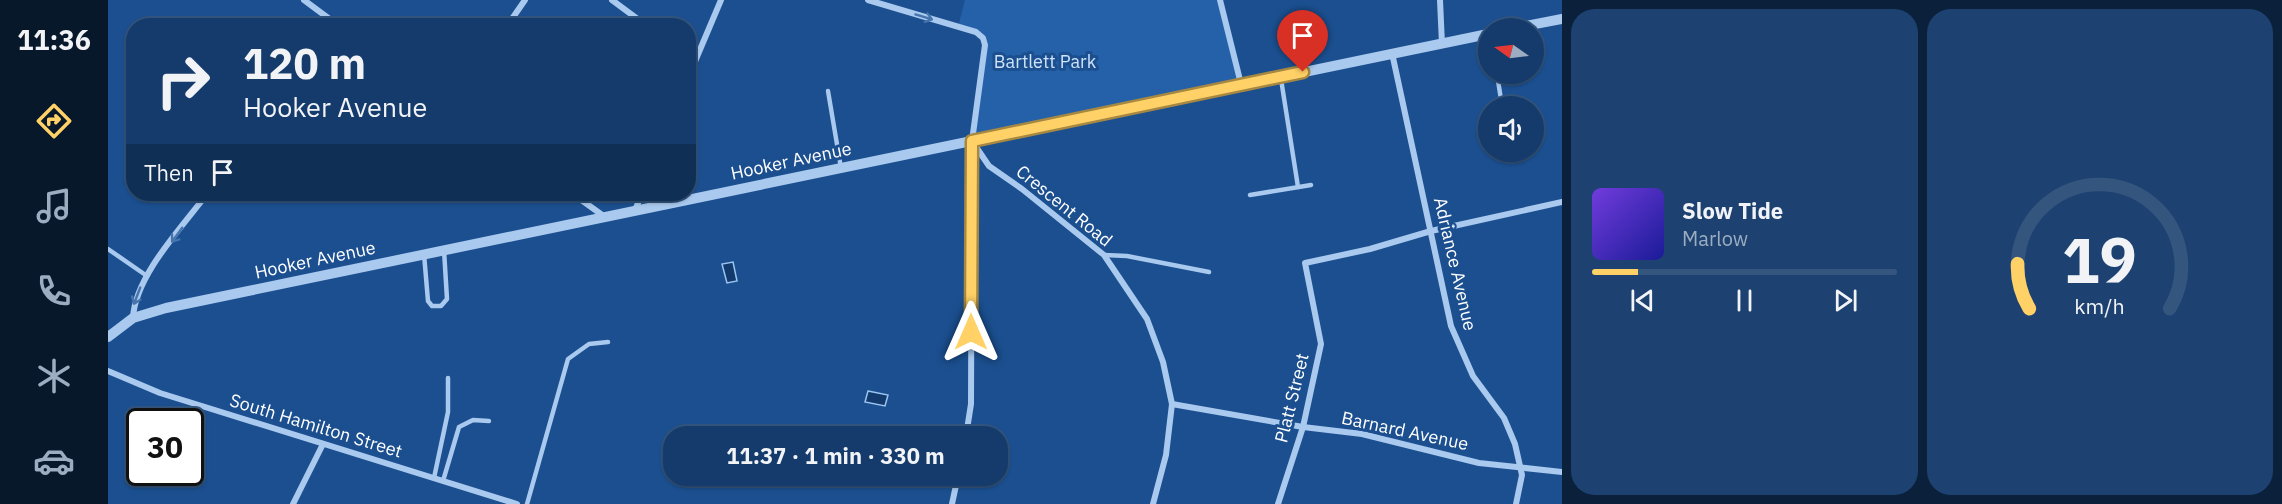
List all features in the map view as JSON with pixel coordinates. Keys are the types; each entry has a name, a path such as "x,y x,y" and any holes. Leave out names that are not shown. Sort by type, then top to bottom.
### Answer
{"street":[{"path":"304,0 324,18"},
{"path":"513,18 525,0"},
{"path":"612,0 636,18"},
{"path":"696,60 721,0"},
{"path":"868,0 976,32 983,38 985,45 972,141 971,404 968,426"},
{"path":"1220,0 1241,84"},
{"path":"1440,0 1442,44"},
{"path":"1544,22 1562,19"},
{"name":"Hooker Avenue","path":"696,198 1478,36"},
{"name":"Adriance Avenue","path":"1392,53 1451,326 1473,376 1503,418 1515,444 1521,470 1516,504"},
{"name":"Crescent Road","path":"972,141 989,166 1022,189 1104,255 1147,319 1163,362 1172,404 1166,455 1153,504"},
{"path":"133,318 136,294 202,201"},
{"path":"583,201 605,217"},
{"path":"635,210 639,201"},
{"name":"Hooker Avenue","path":"108,337 133,318 166,308 679,201"},
{"path":"1431,231 1562,202"},
{"name":"Platt Street","path":"1278,504 1303,427 1321,344 1305,263 1370,249 1431,231"},
{"name":"South Hamilton Street","path":"108,371 160,393 517,504"},
{"name":"Barnard Avenue","path":"1172,404 1303,427 1362,434 1479,463 1521,470 1562,472"},
{"path":"293,504 322,444"},
{"path":"952,504 956,486"}],"lane":[{"path":"1280,76 1298,187"},
{"path":"828,91 842,168"},
{"path":"1250,195 1311,185"},
{"path":"108,249 147,276"},
{"path":"424,254 428,301 432,306 441,306 447,299 444,250"},
{"path":"1104,255 1127,256 1209,272"},
{"path":"527,504 568,359 589,344 608,342"},
{"path":"434,478 448,412 448,378"},
{"path":"443,481 459,427 473,420 489,422"}],"green space":[{"name":"Bartlett Park","path":"965,0 1220,0 1241,84 972,141 985,45 983,38 958,27"}],"shaded area":[{"path":"733,262 737,281 727,283 722,264"},
{"path":"868,391 888,395 885,406 865,402"}],"route":[{"path":"971,332 972,141 1303,72"}]}
